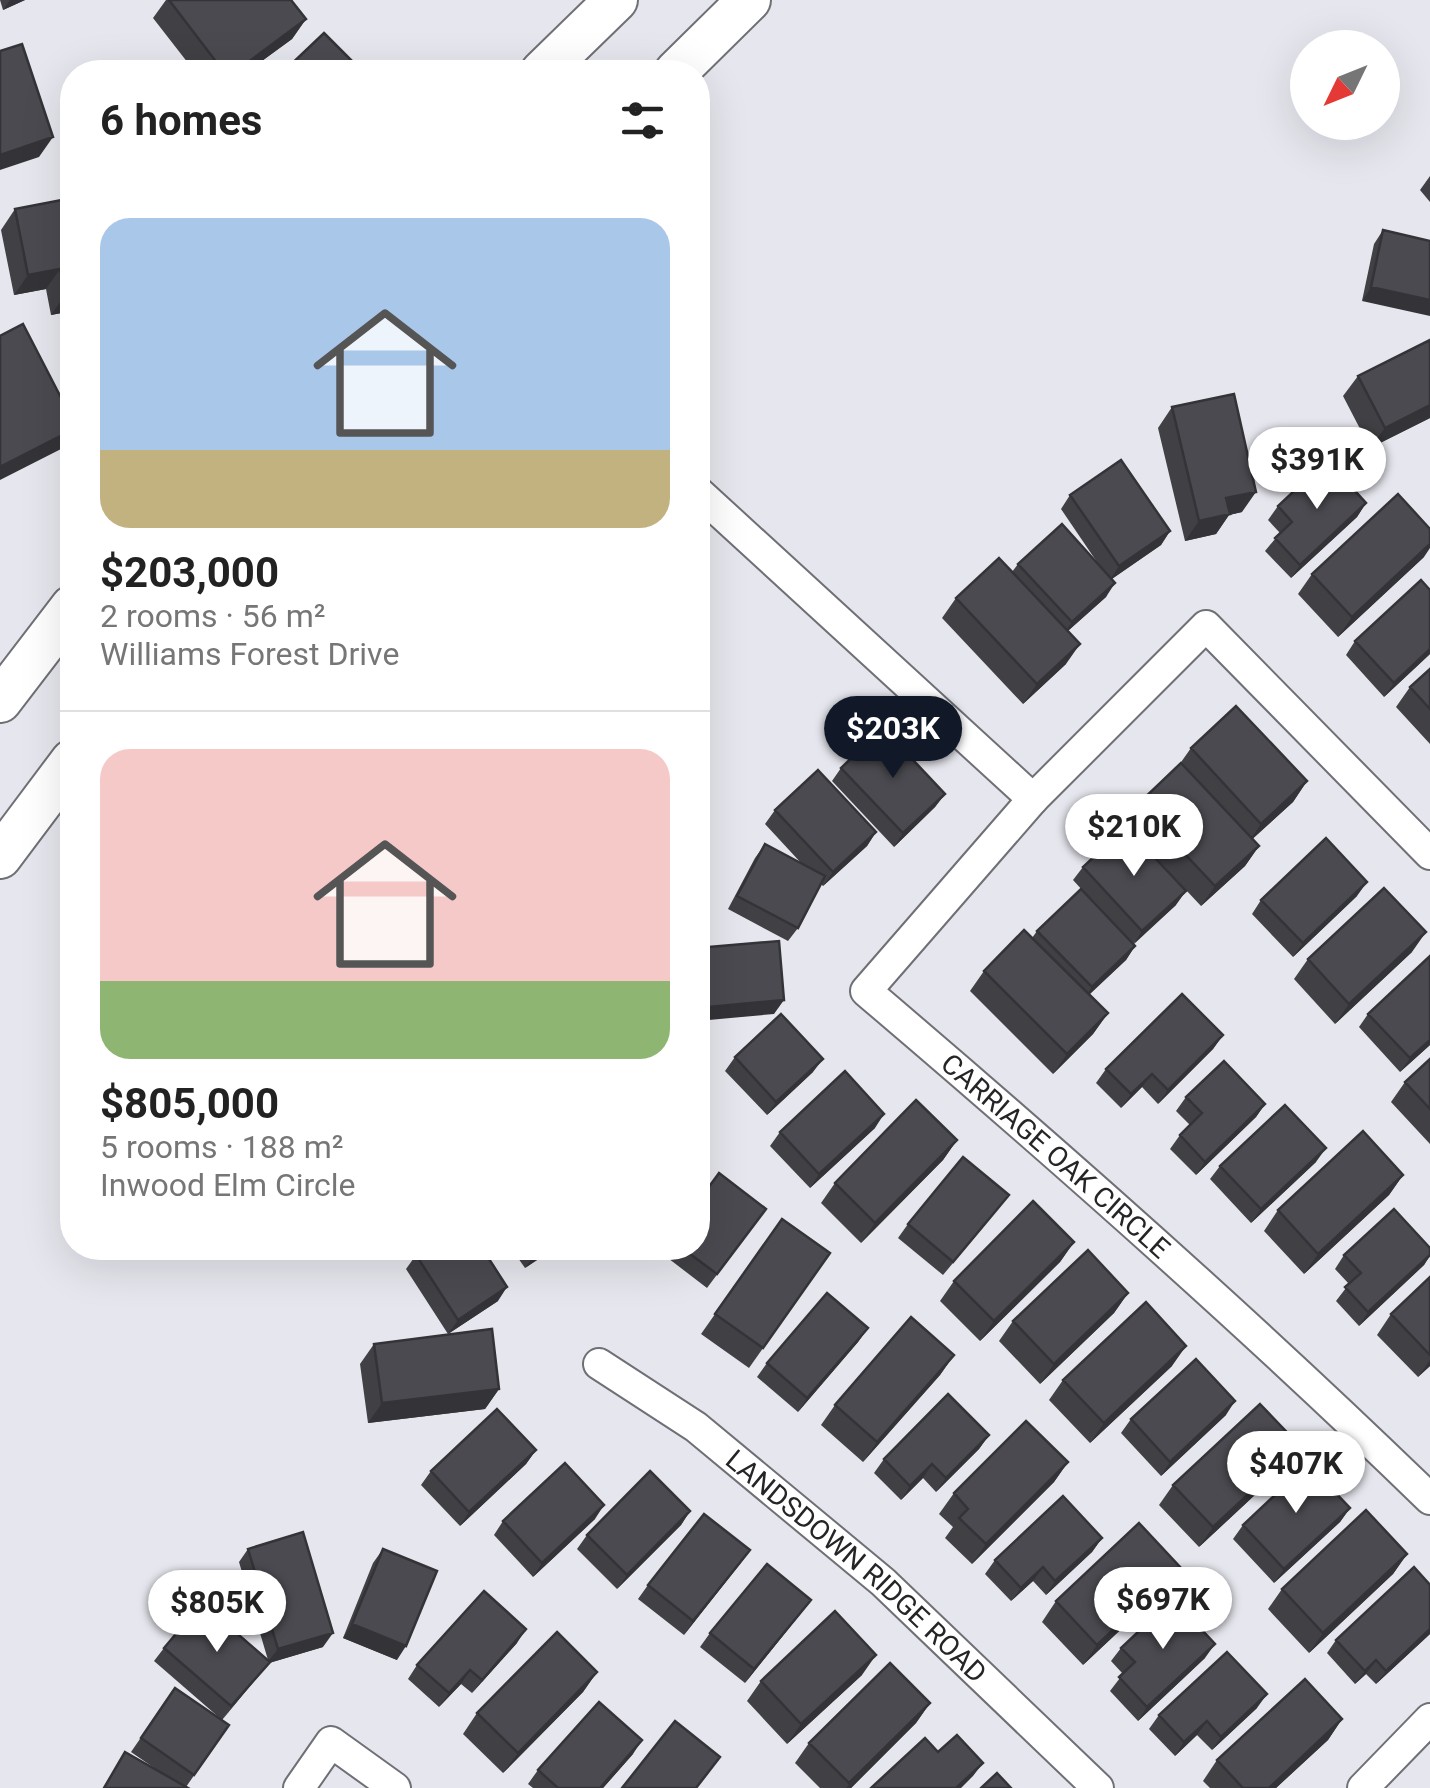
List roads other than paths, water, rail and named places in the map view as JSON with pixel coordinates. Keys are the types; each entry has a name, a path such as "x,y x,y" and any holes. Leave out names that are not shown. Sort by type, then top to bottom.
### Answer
{"main road":[{"path":"554,60 616,0"},
{"path":"688,60 749,0"},
{"path":"0,701 60,623"},
{"path":"0,857 60,778"}],"street":[{"path":"710,503 1033,799 1206,626 1430,854"},
{"name":"CARRIAGE OAK CIRCLE","path":"1033,799 866,992 1098,1189 1293,1366 1430,1499"},
{"name":"LANDSDOWN RIDGE ROAD","path":"599,1364 696,1427 883,1582 1098,1788"},
{"path":"1362,1788 1430,1719"},
{"path":"299,1788 331,1742 395,1788"}]}
